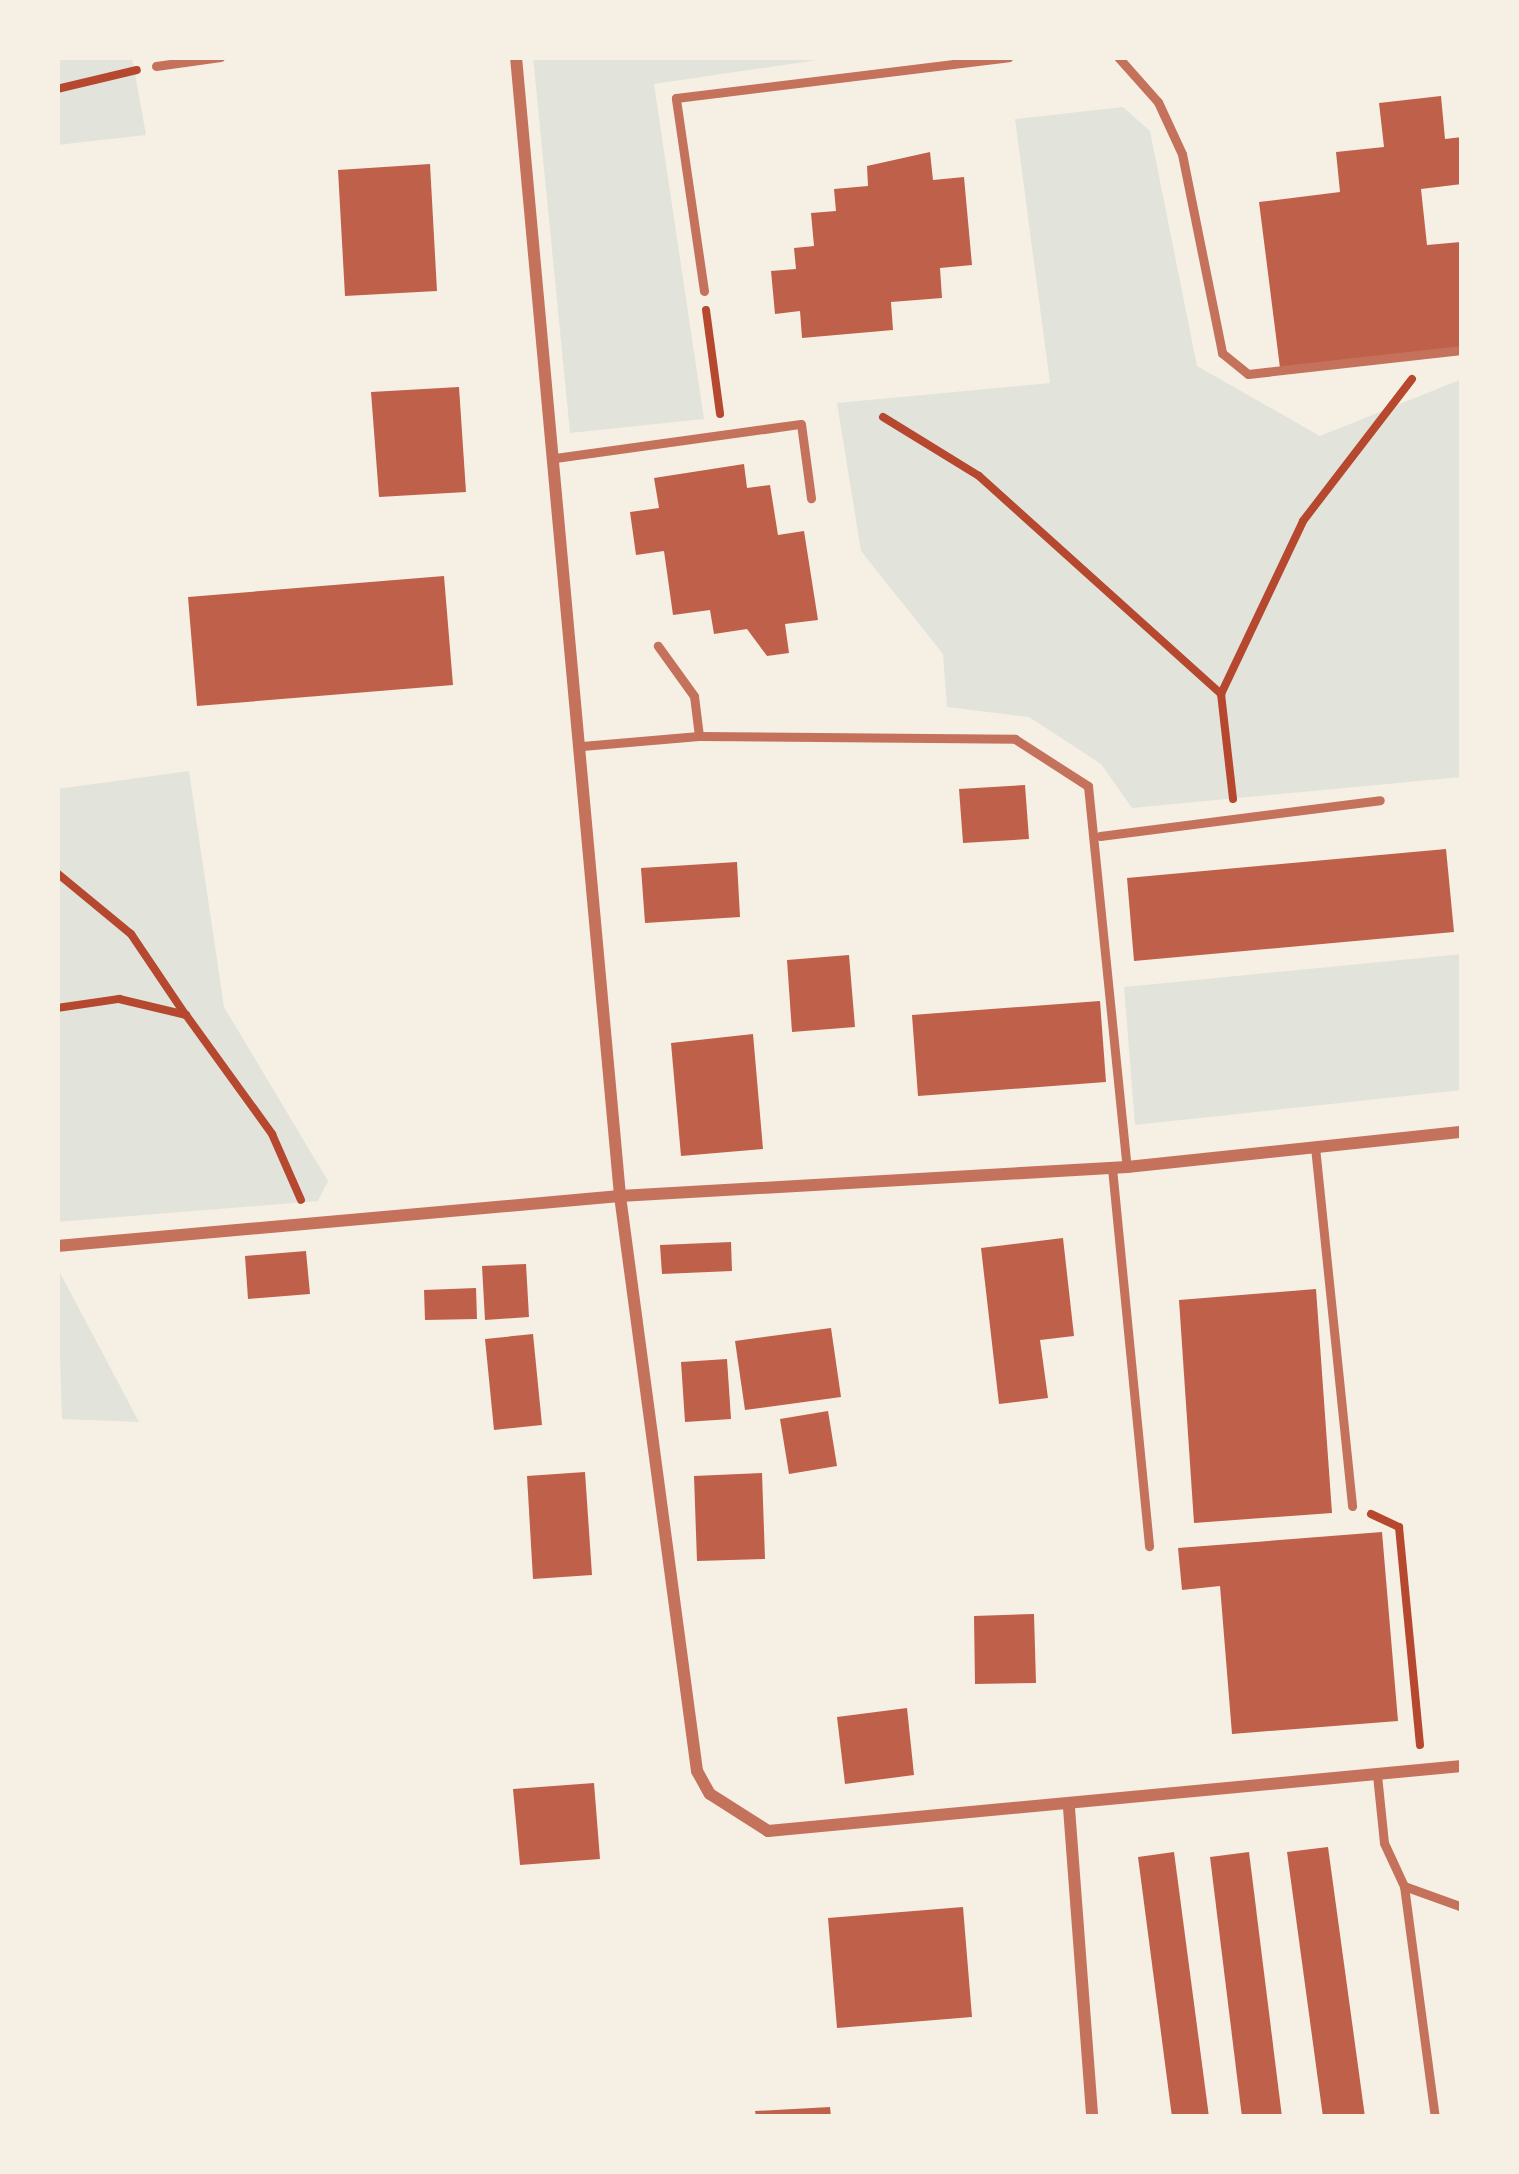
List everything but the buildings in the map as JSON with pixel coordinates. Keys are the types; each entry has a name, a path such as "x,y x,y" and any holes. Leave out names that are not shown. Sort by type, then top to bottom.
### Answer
{"street":[{"path":"516,57 620,1196 697,1771 710,1794 768,1831 1069,1808 1462,1766"},
{"path":"57,1246 313,1229 620,1196 1119,1168 1462,1132"},
{"path":"1069,1808 1092,2117"}],"lane":[{"path":"156,66 220,57"},
{"path":"704,291 676,98 1009,57"},
{"path":"1118,57 1158,102 1181,154 1222,353 1248,374 1462,350"},
{"path":"554,458 801,424 812,499"},
{"path":"658,646 694,696 699,736"},
{"path":"582,746 699,736 1015,739 1088,786 1100,836 1119,1168 1149,1546"},
{"path":"1100,836 1381,800"},
{"path":"1316,1148 1352,1506"},
{"path":"1377,1775 1384,1843 1404,1886 1435,2117"},
{"path":"1404,1886 1462,1907"}],"path":[{"path":"57,88 156,66"},
{"path":"704,291 718,388"},
{"path":"1227,762 1221,694 1303,520 1431,354"},
{"path":"883,417 980,476 1221,694"},
{"path":"57,874 131,934 272,1133 313,1229"},
{"path":"57,1008 119,999 186,1015"},
{"path":"1352,1506 1399,1527 1422,1770"}],"shaded area":[{"path":"57,57 132,57 146,135 57,145"},
{"path":"533,57 838,57 654,84 704,419 570,433"},
{"path":"1123,107 1150,131 1197,366 1320,436 1462,379 1462,777 1132,808 1101,764 1029,717 947,707 943,654 861,551 837,403 1050,383 1015,119"},
{"path":"189,771 224,1007 328,1181 318,1201 57,1222 57,789"},
{"path":"1462,954 1462,1090 1135,1125 1124,987"},
{"path":"57,1267 139,1422 62,1419"}]}
